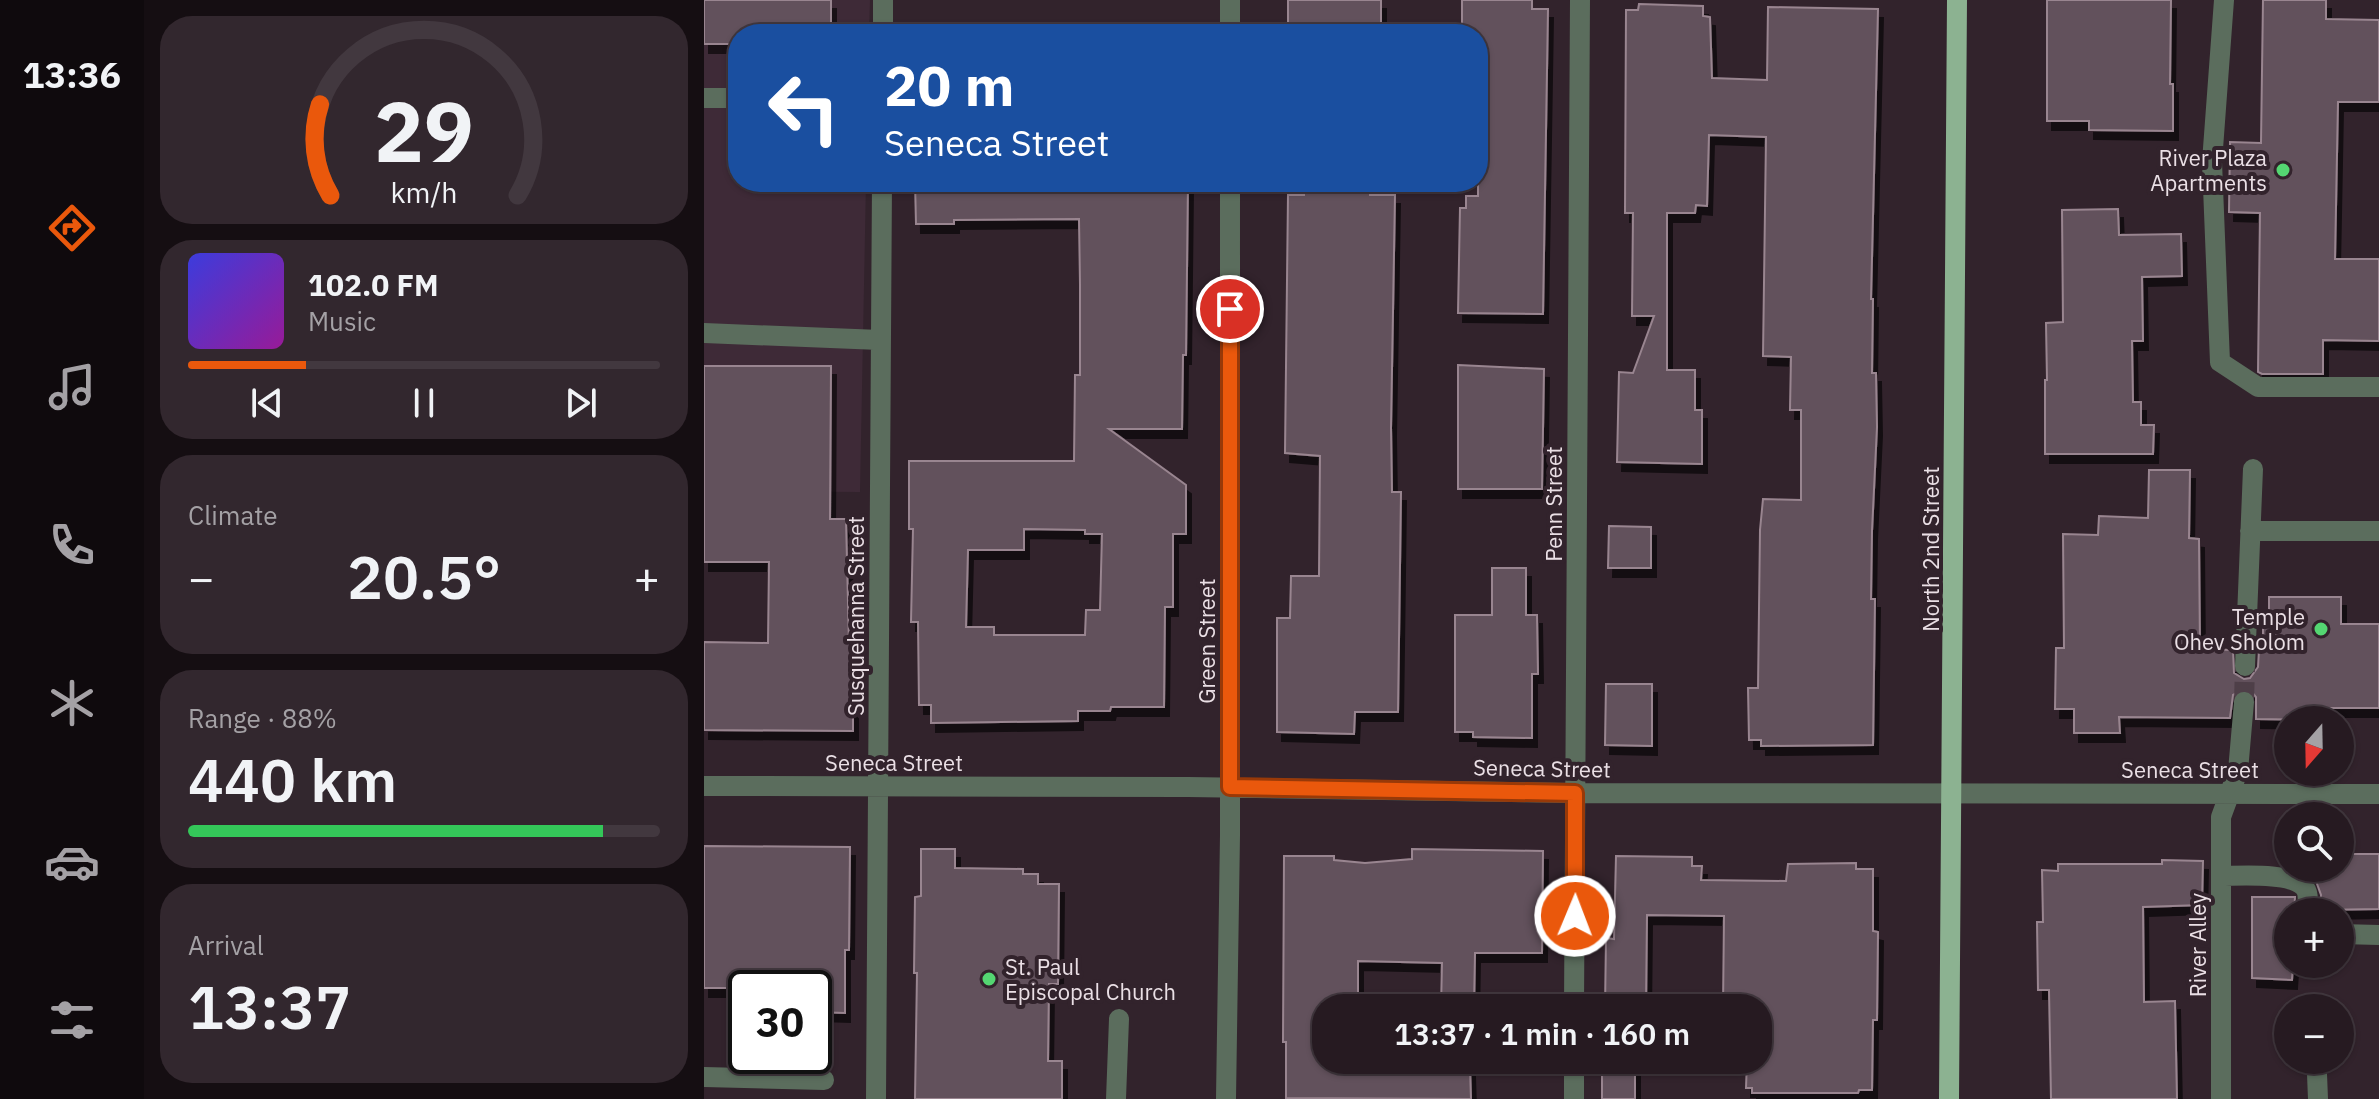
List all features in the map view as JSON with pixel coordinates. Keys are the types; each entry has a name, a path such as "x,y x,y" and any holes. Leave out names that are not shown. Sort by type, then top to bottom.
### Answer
{"main road":[{"name":"North 2nd Street","path":"1949,1099 1957,0"}],"street":[{"path":"883,0 883,24"},
{"path":"1230,0 1230,24"},
{"name":"Penn Street","path":"1574,994 1580,0"},
{"path":"2224,0 2212,162 2220,362 2258,387 2379,387"},
{"path":"704,98 728,98"},
{"name":"Susquehanna Street","path":"876,1099 882,192"},
{"name":"Green Street","path":"1226,1099 1230,787 1230,192"},
{"path":"704,333 880,340"},
{"path":"2245,666 2253,469"},
{"path":"2250,531 2379,531"},
{"name":"River Alley","path":"2221,1099 2221,817 2238,771 2244,702"},
{"name":"Seneca Street","path":"704,786 1230,787 1575,793 2379,794"},
{"path":"2221,876 2255,875 2298,882 2305,888 2308,898"},
{"path":"2354,934 2379,935"},
{"path":"1116,1099 1119,1019"},
{"path":"1574,1074 1574,1099"},
{"path":"2317,1074 2318,1099"},
{"path":"704,1077 824,1080"}],"shaded area":[{"path":"704,0 870,0 869,24 728,24 728,192 866,192 860,492 704,491"}],"building":[{"path":"704,0 831,0 831,24 728,24 728,44 704,44"},
{"path":"1288,0 1381,0 1381,24 1288,24"},
{"path":"1462,0 1532,0 1532,9 1548,9 1543,314 1458,313 1460,208 1466,208 1466,196 1488,192 1488,24 1462,24"},
{"path":"2047,0 2171,0 2173,131 2089,130 2089,121 2047,121"},
{"name":"River Plaza Apartments","path":"2263,0 2326,0 2326,19 2379,20 2379,102 2338,102 2335,259 2379,259 2379,341 2323,340 2323,374 2258,372 2260,213 2229,212 2230,142 2261,143"},
{"path":"1639,4 1703,6 1703,16 1710,17 1712,78 1767,80 1768,7 1878,9 1871,299 1872,373 1876,373 1877,427 1871,599 1875,599 1873,745 1761,746 1761,740 1749,740 1748,688 1758,688 1763,499 1801,500 1801,410 1790,410 1791,357 1763,356 1766,137 1709,135 1707,206 1696,205 1695,213 1667,213 1667,370 1695,370 1695,410 1702,410 1702,464 1617,462 1619,372 1633,373 1654,316 1632,316 1633,213 1625,213 1626,10 1638,10"},
{"path":"915,192 1188,192 1182,429 1109,429 1186,485 1186,534 1173,534 1173,607 1165,607 1164,707 1111,707 1110,711 1078,711 1078,721 931,723 931,705 919,705 918,622 911,622 913,529 909,529 909,461 1074,461 1075,375 1080,375 1079,219 954,220 954,224 916,224","holes":["1024,529 1085,530 1085,534 1102,534 1100,610 1086,610 1085,635 994,635 994,627 966,627 968,550 1024,550"]},
{"path":"1304,192 1395,195 1391,428 1392,492 1401,492 1398,712 1355,712 1354,734 1277,732 1277,618 1290,618 1291,576 1319,576 1320,456 1285,453 1288,195 1304,195"},
{"path":"2118,209 2119,235 2181,234 2182,276 2142,277 2143,341 2132,341 2133,402 2141,402 2141,425 2154,425 2153,454 2045,454 2046,323 2063,322 2062,210"},
{"path":"1458,365 1544,369 1542,489 1458,489"},
{"path":"704,366 831,366 830,519 846,519 849,644 853,645 853,731 704,730 704,642 768,643 769,562 704,562"},
{"name":"Temple Ohev Sholom","path":"2149,470 2190,470 2189,538 2199,539 2200,649 2233,650 2234,673 2244,679 2250,678 2258,667 2259,650 2263,650 2263,619 2269,619 2269,597 2341,597 2341,624 2379,624 2379,708 2274,706 2274,719 2256,719 2256,697 2244,689 2233,695 2230,718 2119,717 2120,733 2074,733 2074,709 2055,709 2056,648 2064,648 2063,534 2098,535 2099,516 2148,518"},
{"path":"1609,526 1651,527 1651,568 1608,568"},
{"path":"1492,568 1526,568 1526,615 1537,615 1538,674 1532,674 1532,738 1473,737 1473,732 1455,732 1455,615 1492,615"},
{"path":"1606,684 1652,684 1652,746 1605,745"},
{"path":"704,846 850,847 845,1013 832,1013 832,970 728,970 728,988 704,988"},
{"name":"St. Paul Episcopal Church","path":"921,849 955,849 955,868 1023,869 1023,874 1038,874 1038,884 1059,884 1058,984 1049,984 1048,1061 1062,1061 1062,1099 915,1099 915,897 921,896"},
{"path":"1412,849 1543,851 1542,953 1475,953 1474,994 1441,994 1442,963 1358,961 1358,994 1312,994 1312,1074 1470,1074 1471,1099 1286,1098 1286,1042 1283,1042 1284,856 1334,856 1334,860 1365,863 1412,859"},
{"path":"2354,854 2379,854 2379,909 2354,909 2354,898 2321,898 2316,882 2354,882"},
{"path":"1616,856 1692,857 1692,866 1702,866 1701,880 1786,881 1788,864 1856,863 1856,869 1873,869 1873,931 1878,932 1872,1090 1859,1090 1858,1093 1752,1093 1752,1088 1746,1088 1746,1074 1772,1074 1772,994 1723,994 1724,916 1647,915 1646,994 1605,994 1606,938 1614,939"},
{"path":"2162,860 2203,861 2202,905 2143,907 2144,1002 2175,1001 2177,1099 2051,1099 2049,990 2038,990 2037,922 2043,922 2042,870 2058,871 2058,864 2162,864"},
{"path":"2252,897 2295,897 2274,898 2274,978 2292,980 2252,978"},
{"path":"1602,1074 1635,1074 1635,1099 1602,1099"}],"tunnel":[{"path":"2244,702 2245,666"}],"place":[{"name":"River Plaza Apartments","path":"2283,170"},
{"name":"Temple Ohev Sholom","path":"2321,629"},
{"name":"St. Paul Episcopal Church","path":"989,979"}],"route":[{"path":"1230,309 1230,787 1575,793 1575,916"}]}
